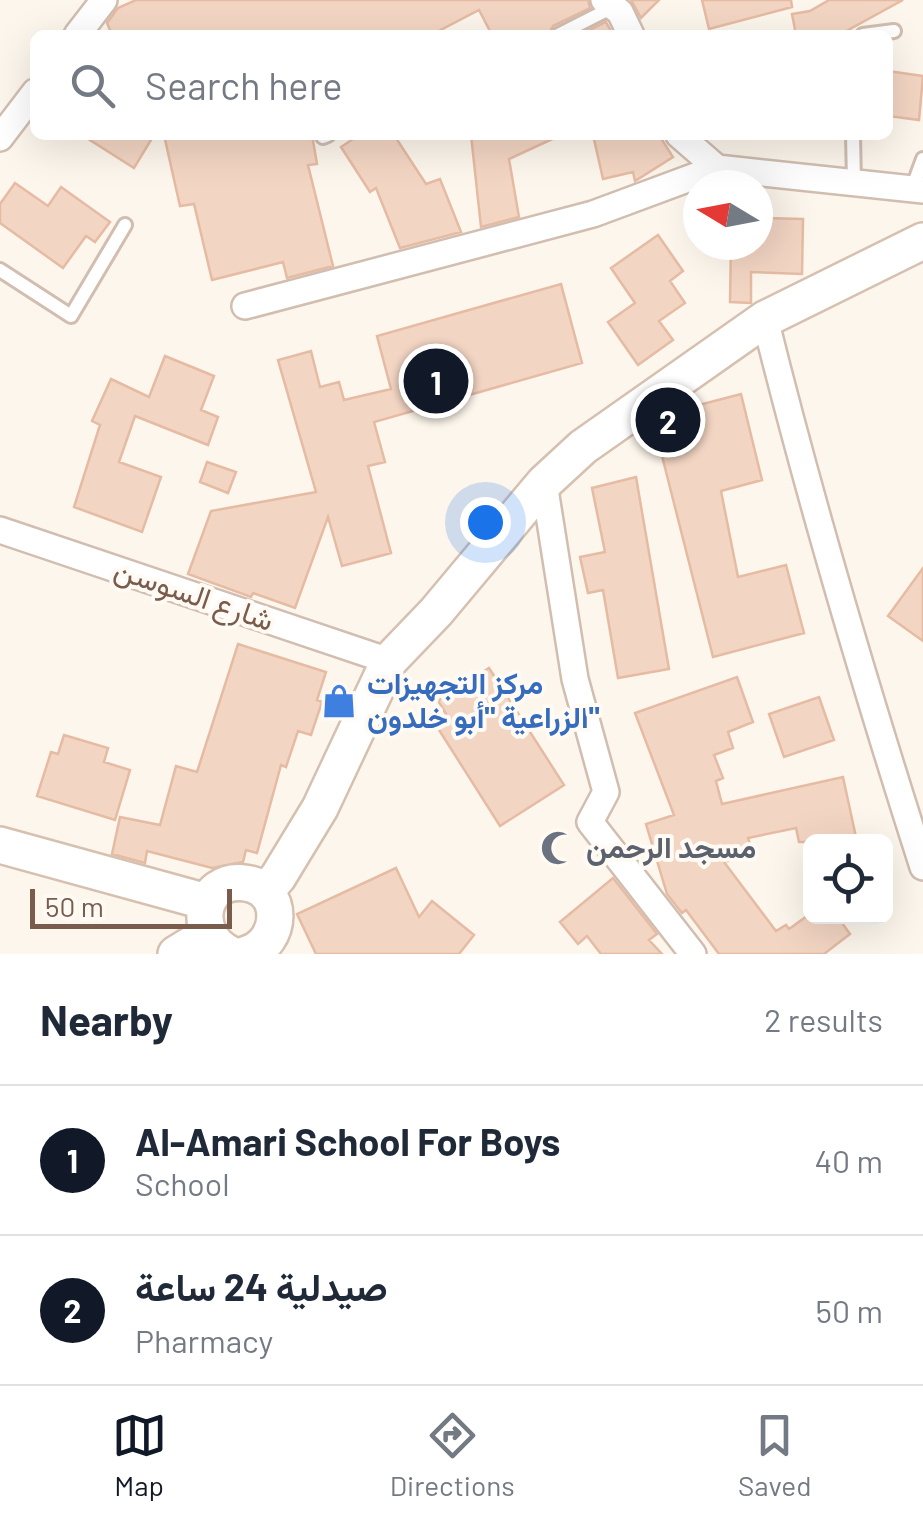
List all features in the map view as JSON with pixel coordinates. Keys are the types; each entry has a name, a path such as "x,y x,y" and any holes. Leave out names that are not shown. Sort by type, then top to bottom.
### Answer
{"street":[{"path":"81,30 104,0"},
{"path":"609,4 620,12 629,30"},
{"path":"0,138 30,99"},
{"path":"685,140 716,168"},
{"path":"245,306 593,214 716,168 918,190"},
{"path":"264,892 278,877 320,808 388,661 436,612 544,483 584,446 766,319 923,241"},
{"path":"766,319 826,546 923,867"},
{"path":"544,483 575,679 606,792 590,822 693,954"},
{"name":"شارع السوسن","path":"0,530 388,661"},
{"path":"0,845 232,944"},
{"path":"176,954 232,944 275,926 276,914 264,892 244,882 223,886 232,944"}],"lane":[{"path":"566,30 609,4"},
{"path":"853,140 854,183"},
{"path":"918,190 923,158"},
{"path":"0,270 71,316 125,225"}],"building":[{"path":"136,0 588,0 590,8 551,30 489,30 479,10 441,30 110,30 107,23 118,8"},
{"path":"631,0 659,0 641,18"},
{"path":"702,0 791,0 792,7 709,29"},
{"path":"829,0 903,0 848,30 795,30 792,14 810,11"},
{"path":"606,22 610,30 590,30"},
{"path":"893,72 923,76 919,120 893,117"},
{"path":"90,140 151,140 134,168"},
{"path":"165,140 313,140 317,164 308,165 333,266 287,278 283,262 212,280 194,204 180,206"},
{"path":"352,140 397,140 426,184 440,179 461,232 400,248 376,188 370,192 341,147"},
{"path":"472,140 550,140 509,159 519,217 481,227"},
{"path":"594,140 662,140 673,157 635,181 633,172 603,179"},
{"path":"15,183 48,206 61,187 110,222 95,242 86,236 63,268 0,223 0,204"},
{"path":"773,218 803,219 802,274 751,272 751,303 730,302 731,260 773,260"},
{"path":"658,235 683,271 670,281 685,303 659,321 673,340 638,365 608,322 635,303 611,268"},
{"path":"561,284 582,363 374,422 385,462 368,466 391,553 342,566 328,517 295,608 188,574 211,511 316,492 278,360 311,351 320,387 339,382 344,400 391,389 377,336"},
{"path":"165,356 214,376 201,410 218,417 208,445 135,416 119,462 161,477 142,532 74,507 100,425 92,421 111,379 149,397"},
{"path":"741,394 762,480 721,491 738,577 786,565 804,633 713,657 661,452 682,447 676,421 701,415 699,405"},
{"path":"207,462 236,472 228,493 200,482"},
{"path":"636,477 669,669 618,678 603,590 588,593 580,557 605,552 592,488"},
{"path":"923,568 923,641 888,616"},
{"path":"238,644 326,672 317,700 322,702 311,735 298,731 286,767 281,765 257,853 246,850 243,862 212,868 147,851 145,863 112,854 120,817 160,825 176,766 197,772"},
{"path":"489,668 564,785 500,826 434,722 446,714 438,701"},
{"path":"737,677 753,722 728,732 733,748 714,755 723,778 716,781 722,804 843,777 855,834 803,834 803,842 799,842 796,828 748,838 753,853 724,862 776,931 786,925 789,929 803,919 803,924 843,924 850,934 824,954 719,954 686,910 682,913 667,894 646,824 674,815 635,713"},
{"path":"819,697 834,740 784,757 769,714"},
{"path":"64,735 108,748 104,762 130,770 115,820 37,796 51,752 58,754"},
{"path":"396,868 419,917 432,901 474,935 459,954 316,954 297,914"},
{"path":"613,878 657,934 649,940 662,954 601,954 587,936 578,944 560,922"}],"place":[{"name":"Al-Amari School For Boys","path":"436,381"},
{"name":"صيدلية 24 ساعة","path":"668,420"},
{"name":"مركز التجهيزات الزراعية \"أبو خلدون\"","path":"339,701"},
{"name":"مسجد الرحمن","path":"558,848"}]}
